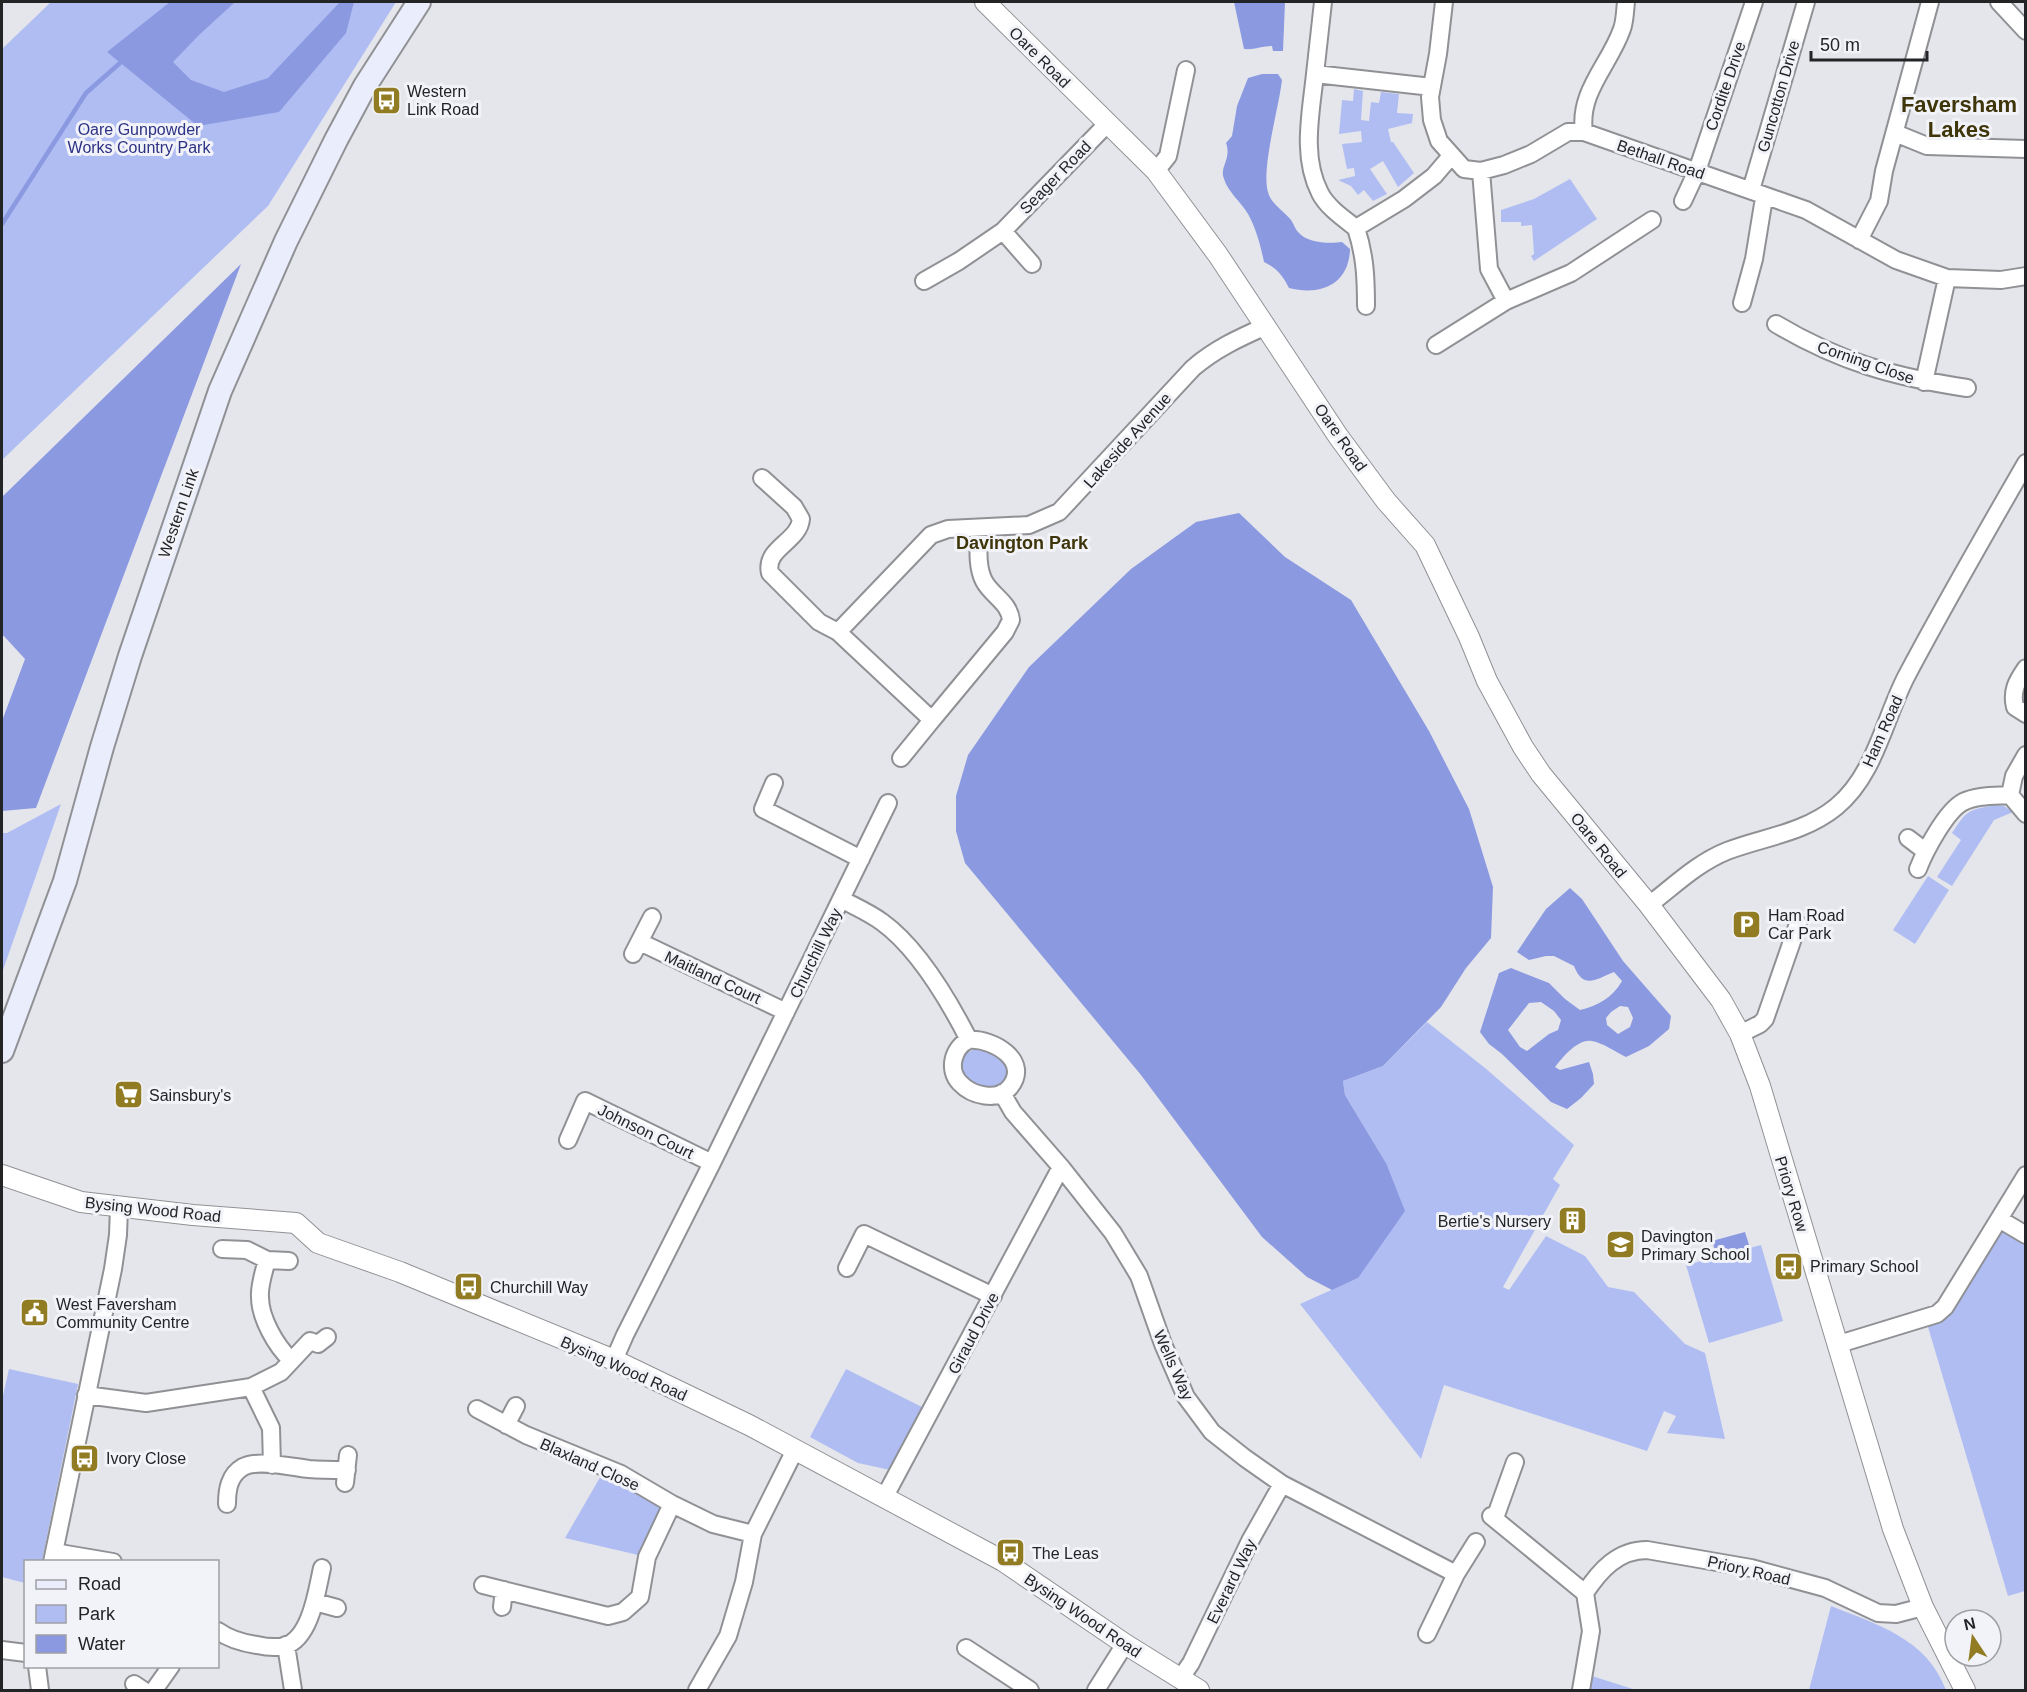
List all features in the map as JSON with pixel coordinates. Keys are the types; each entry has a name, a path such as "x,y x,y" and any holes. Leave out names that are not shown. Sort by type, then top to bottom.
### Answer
{"main road":[{"name":"Western Link","path":"2,1052 65,881 130,656 220,391 286,242 336,140 365,86 419,2"}],"street":[{"name":"Oare Road","path":"985,2 1156,171 1218,255 1338,436 1386,501 1425,545 1487,681 1529,756 1541,774 1649,905"},
{"path":"1323,2 1308,140 1311,169 1320,194 1338,214 1356,228 1363,248 1366,268 1366,306"},
{"path":"1444,2 1438,54 1431,87 1432,120 1439,141 1451,156 1464,169 1481,171 1531,154 1568,132 1584,132 1582,120 1591,86 1622,29 1626,2"},
{"name":"Cordite Drive","path":"1683,201 1696,171 1754,2"},
{"name":"Guncotton Drive","path":"1751,190 1806,2"},
{"path":"1859,240 1879,201 1884,171 1930,2"},
{"path":"1999,2 2010,11 2025,31"},
{"path":"1156,171 1168,156 1186,70"},
{"path":"1315,74 1431,87"},
{"name":"Seager Road","path":"924,280 959,261 1003,231 1107,124"},
{"name":"Bethall Road","path":"1584,132 1806,210 1896,260 1947,278 2001,280 2025,276"},
{"path":"1895,133 1927,146 2025,149"},
{"path":"1356,228 1404,199 1434,176 1451,156"},
{"path":"1481,171 1489,269 1506,301"},
{"path":"1742,303 1754,259 1763,204"},
{"path":"1436,345 1506,301 1571,273 1652,220"},
{"path":"1003,231 1032,264"},
{"name":"Corning Close","path":"1924,382 1947,278"},
{"name":"Corning Close","path":"1776,324 1825,351 1885,372 1924,382 1967,388"},
{"name":"Lakeside Avenue","path":"838,632 931,535 948,529 1029,525 1059,512 1193,368 1210,354 1232,341 1266,326"},
{"name":"Ham Road","path":"1649,905 1710,859 1805,826 1845,800 1870,763 1905,679 2025,463"},
{"path":"762,478 794,507 801,519 798,530 770,559 770,573 819,622 838,632 932,720"},
{"path":"901,758 1005,632 1011,620 1007,607 984,581 981,572 980,528"},
{"path":"2025,668 2014,685 2013,699 2015,707 2025,714"},
{"path":"2010,795 2014,776 2025,755"},
{"path":"774,783 764,809 861,859"},
{"path":"2010,795 2025,814"},
{"path":"1918,869 1925,851 1945,820 1962,803 1980,798 2010,795"},
{"name":"Churchill Way","path":"614,1360 888,802"},
{"path":"1908,838 1925,851"},
{"path":"841,899 880,921 903,940 955,1012 969,1040"},
{"name":"Priory Row","path":"1649,905 1710,985 1740,1034 1760,1086 1893,1529 1923,1607 1965,1690"},
{"name":"Maitland Court","path":"652,917 636,948 786,1012"},
{"path":"1740,1034 1765,1019 1798,924"},
{"path":"969,1040 981,1041 1010,1054 1014,1060 1015,1078 1008,1090 996,1096 983,1095 959,1083 954,1072 954,1060 957,1049 969,1040"},
{"name":"Wells Way","path":"1002,1093 1013,1112 1061,1167 1113,1233 1138,1276 1163,1344 1186,1396 1212,1432 1282,1484 1456,1574"},
{"name":"Johnson Court","path":"568,1140 585,1101 712,1163"},
{"name":"Giraud Drive","path":"884,1498 1061,1167"},
{"name":"Bysing Wood Road","path":"2,1174 81,1202 296,1223 318,1243 400,1272 614,1360 749,1425 1003,1561 1125,1644 1199,1690"},
{"path":"1839,1344 1938,1314 1945,1307 2025,1175"},
{"path":"89,1560 53,1557 113,1269 118,1235 118,1207"},
{"path":"1999,1219 2025,1235"},
{"path":"847,1268 864,1234 993,1296"},
{"path":"222,1249 247,1250 267,1260 289,1261"},
{"path":"267,1260 260,1297 265,1320 280,1350 291,1360"},
{"path":"86,1395 146,1402 250,1387 281,1372 310,1341 318,1344 327,1337"},
{"path":"250,1387 271,1428 272,1465"},
{"path":"506,1425 516,1406"},
{"name":"Blaxland Close","path":"477,1409 526,1435 606,1467 713,1524 753,1534"},
{"path":"697,1690 728,1636 744,1582 753,1534 795,1450"},
{"path":"1515,1462 1493,1517 1585,1593 1591,1631 1581,1690"},
{"path":"227,1504 232,1476 244,1466 258,1464 347,1469"},
{"name":"Everard Way","path":"1180,1679 1191,1663 1250,1541 1282,1484"},
{"path":"483,1585 503,1598 608,1616 623,1612 640,1597 647,1557 672,1504"},
{"path":"1427,1634 1456,1574 1476,1542"},
{"name":"Priory Road","path":"1585,1593 1607,1564 1634,1550 1647,1550 1751,1568 1826,1588 1878,1613 1896,1614 1923,1607"},
{"path":"219,1631 248,1644 268,1647 286,1645 300,1635 312,1613 322,1568"},
{"path":"315,1602 337,1608"},
{"path":"1096,1690 1125,1644"},
{"path":"286,1645 292,1690"},
{"path":"966,1648 1030,1690"},
{"path":"2,1650 24,1653"},
{"path":"37,1668 40,1690"},
{"path":"154,1690 170,1668"}],"green space":[{"name":"Oare Gunpowder Works Country Park","path":"51,2 396,2 268,206 2,460 2,49"},
{"path":"1354,89 1363,91 1361,120 1369,121 1371,102 1379,103 1381,92 1399,94 1397,113 1413,114 1412,123 1388,129 1391,142 1414,173 1398,187 1383,161 1370,169 1387,194 1373,201 1364,190 1358,195 1351,186 1338,180 1355,176 1354,168 1347,169 1342,144 1362,142 1361,131 1339,134 1342,100 1353,101"},
{"path":"1570,179 1597,219 1534,261 1531,256 1534,254 1532,225 1521,226 1521,222 1501,222 1501,210 1534,199"},
{"path":"61,804 2,973 2,833 7,833"},
{"path":"2004,806 2013,812 1994,820 1952,886 1937,877 1961,840 1952,833 1965,815 1979,808"},
{"path":"1928,876 1949,890 1915,944 1893,930"},
{"path":"1427,1022 1485,1068 1574,1145 1553,1179 1560,1185 1503,1287 1509,1290 1546,1236 1585,1256 1608,1287 1634,1292 1685,1344 1705,1353 1725,1439 1667,1433 1676,1416 1664,1411 1647,1451 1444,1385 1421,1459 1300,1304 1358,1278 1386,1163 1345,1095 1343,1081 1383,1066"},
{"path":"974,1049 993,1055 1005,1065 1007,1071 1005,1077 1000,1084 989,1090 969,1082 960,1073 963,1056"},
{"path":"2001,1232 2025,1244 2025,1591 2008,1596 1928,1327 1952,1314 1993,1237"},
{"path":"1761,1245 1783,1321 1709,1343 1686,1265"},
{"path":"9,1369 78,1384 42,1560 24,1560 24,1583 2,1577 2,1400"},
{"path":"846,1369 922,1407 890,1470 858,1463 810,1437"},
{"path":"606,1467 672,1504 647,1557 565,1538"},
{"path":"1831,1606 1883,1627 1913,1646 1937,1672 1946,1690 1809,1690"},
{"path":"1592,1676 1636,1690 1588,1690"}],"water":[{"path":"170,2 235,2 173,62 191,80 224,92 268,78 340,2 354,2 346,33 279,112 198,126 107,52"},
{"path":"1234,2 1285,2 1283,51 1273,51 1272,46 1244,49"},
{"path":"1262,74 1278,74 1282,80 1267,169 1266,182 1270,196 1302,236 1319,242 1342,242 1350,249 1344,271 1331,285 1322,289 1289,288 1279,273 1264,262 1251,219 1224,179 1223,171 1228,154 1226,143 1232,136 1237,106 1248,78"},
{"path":"241,264 36,808 2,811 2,721 25,659 2,634 2,497"},
{"path":"1239,513 1285,557 1351,600 1429,731 1469,809 1493,887 1491,938 1466,968 1441,1007 1383,1066 1343,1081 1345,1095 1386,1163 1405,1211 1358,1278 1332,1290 1307,1277 1262,1237 1141,1075 965,863 956,831 956,796 968,755 1029,667 1131,569 1196,522"},
{"path":"1570,888 1582,899 1623,961 1671,1016 1669,1029 1649,1046 1626,1057 1592,1041 1581,1043 1571,1050 1555,1067 1560,1070 1589,1062 1594,1084 1567,1109 1551,1102 1489,1044 1480,1032 1499,973 1511,968 1549,983 1580,1010 1604,1000 1622,981 1614,972 1595,980 1586,980 1581,978 1574,966 1554,956 1529,960 1517,952 1546,909","holes":["1541,1002 1554,1011 1561,1020 1558,1030 1527,1051 1520,1047 1508,1030 1529,1003","1620,1006 1628,1007 1633,1018 1630,1027 1618,1034 1607,1025 1606,1018"]},
{"path":"1745,1232 1750,1248 1717,1256 1712,1241"}],"waterway":[{"path":"2,224 86,93 120,63"}],"place":[{"name":"Western Link Road","path":"386,100"},
{"name":"Ham Road Car Park","path":"1747,924"},
{"name":"Sainsbury's","path":"128,1095"},
{"name":"Bertie's Nursery","path":"1572,1221"},
{"name":"Davington Primary School","path":"1620,1245"},
{"name":"Primary School","path":"1789,1266"},
{"name":"Churchill Way","path":"469,1287"},
{"name":"West Faversham Community Centre","path":"35,1313"},
{"name":"Ivory Close","path":"85,1458"},
{"name":"The Leas","path":"1011,1553"}],"district":[{"name":"Faversham Lakes","path":"1959,116"},
{"name":"Davington Park","path":"1022,543"}]}
